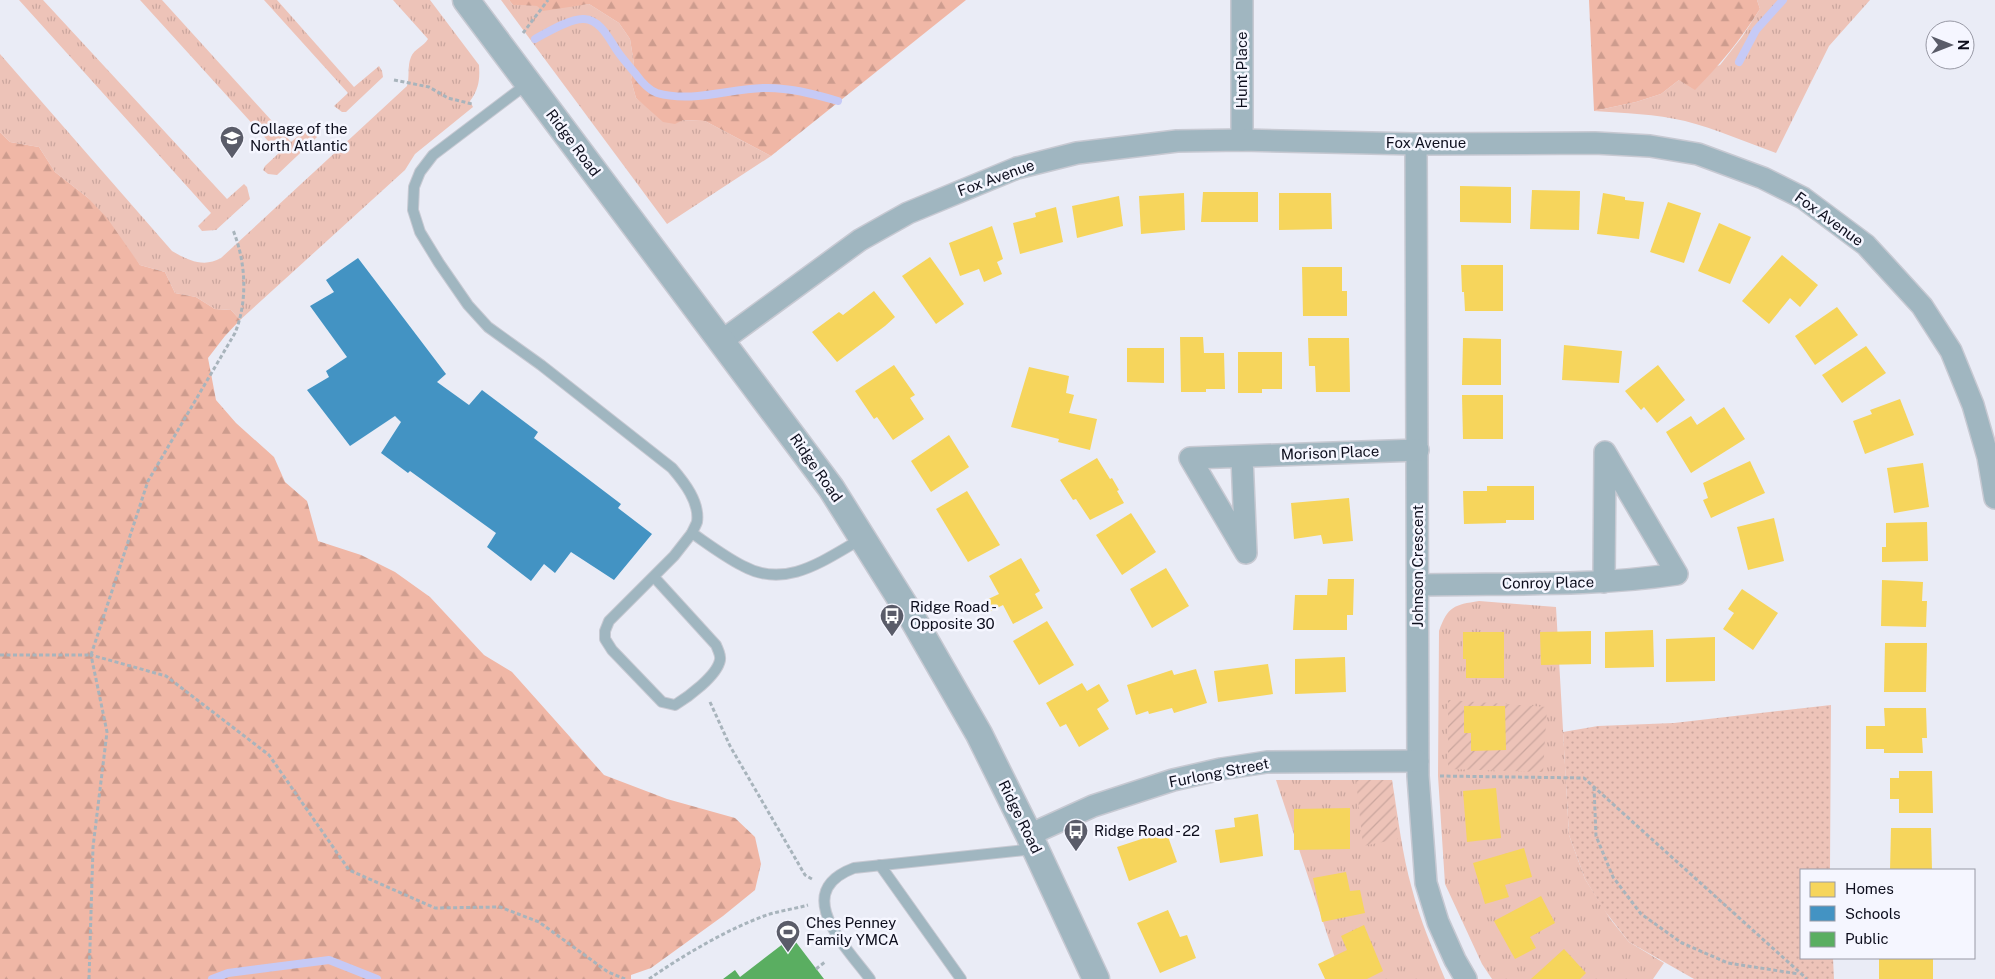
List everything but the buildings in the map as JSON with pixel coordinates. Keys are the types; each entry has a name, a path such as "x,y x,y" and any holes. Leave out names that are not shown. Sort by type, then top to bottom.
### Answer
{"street":[{"name":"Ridge Road","path":"466,0 723,340 832,488 910,614 979,734 1096,979"},
{"name":"Hunt Place","path":"1242,0 1242,140"},
{"name":"Fox Avenue","path":"723,340 860,240 908,213 1017,168 1077,153 1177,141 1242,140 1416,144 1595,143 1650,146 1698,154 1726,163 1764,178 1803,198 1866,246 1890,270 1927,314 1951,351 1973,405 1988,457 1995,498"},
{"name":"Johnson Crescent","path":"1416,144 1419,585 1418,768 1426,883 1438,922 1466,979"},
{"name":"Morison Place","path":"1242,457 1418,450"},
{"name":"Conroy Place","path":"1419,585 1604,582 1640,580 1677,574 1605,452 1604,582"},
{"name":"Furlong Street","path":"1032,842 1093,806 1173,780 1221,769 1267,762 1418,768"}],"lane":[{"path":"528,83 433,155 420,172 414,187 413,210 420,232 439,263 468,305 488,327 672,468 686,483 694,501 697,522 692,533 674,556 609,621 605,631 605,640 612,650 662,702 675,705 686,699 717,670 720,658 716,645 654,577"},
{"path":"692,533 744,567 771,576 785,576 802,571 863,538"},
{"path":"870,979 842,942 825,915 824,903 828,884 836,877 854,868 1032,842"},
{"path":"880,865 961,979"}],"path":[{"path":"508,57 533,18 548,0"},
{"path":"394,80 429,87 448,98 473,104"},
{"path":"89,979 93,847 108,732 91,654 148,481 235,333 240,320 244,285 239,245 233,230"},
{"path":"0,655 91,654 166,676 269,756 349,870 435,908 500,907 539,922 608,972 625,979"},
{"path":"702,684 730,746 805,875 813,879"},
{"path":"1418,768 1584,778 1807,979"},
{"path":"1594,787 1596,836 1614,876 1641,914 1682,943 1728,963 1801,974"},
{"path":"649,979 711,941 764,916 810,905"},
{"path":"816,969 825,962"}],"green space":[{"path":"19,0 43,0 227,199 244,184 247,187 250,199 216,230 202,231 198,226 211,213"},
{"path":"140,0 162,0 291,142 311,125 317,137 277,175 268,174 263,170 265,166 279,153"},
{"path":"264,0 277,0 354,87 379,66 383,77 346,112 342,112 334,106 348,93"},
{"path":"393,0 430,0 479,65 478,84 470,101 473,107 415,154 405,170 240,320 231,310 215,309 196,297 175,293 165,272 140,265 87,197 55,172 39,147 10,142 0,132 0,54 172,251 196,262 215,261 221,258 407,86 411,57 428,39"},
{"path":"501,0 509,0 513,5 568,6 589,4 619,23 630,39 634,64 631,80 636,98 645,105 683,120 705,121 771,156 667,224"},
{"path":"509,0 966,0 771,156 705,121 683,120 675,124 663,122 636,98 631,80 634,64 630,39 619,23 589,4 543,11 537,6 513,5"},
{"path":"1589,0 1757,0 1760,9 1730,51 1695,90 1679,80 1661,94 1636,102 1594,111"},
{"path":"1757,0 1870,0 1829,46 1776,153 1685,121 1651,115 1594,111 1636,102 1661,94 1679,80 1720,65 1742,37 1760,9"},
{"path":"0,132 10,142 39,147 55,172 87,197 107,218 140,265 165,272 175,293 196,297 215,309 231,310 240,320 208,358 216,400 236,423 274,457 285,482 307,501 318,541 361,555 395,572 430,597 484,655 512,672 604,775 667,799 735,818 755,837 761,864 755,890 723,916 651,968 631,975 631,979 0,979"},
{"path":"1479,601 1556,607 1569,835 1585,879 1611,920 1629,942 1664,963 1653,979 1492,979 1482,964 1445,884 1438,776 1439,631 1446,616 1453,608"},
{"path":"1448,700 1547,707 1543,772 1448,769"},
{"path":"1831,705 1830,869 1800,869 1800,959 1833,959 1834,979 1694,979 1629,942 1604,910 1585,879 1569,835 1563,732 1598,726 1674,723"},
{"path":"1276,780 1392,780 1403,849 1415,901 1445,979 1342,979"},
{"path":"1356,780 1392,780 1398,839 1363,846"}],"waterway":[{"path":"1739,62 1756,30 1783,0"},
{"path":"535,39 558,26 572,21 578,19 590,20 600,26 642,82 650,90 657,93 683,97 772,88 801,92 838,101"},
{"path":"212,979 228,973 329,960 377,979"}],"place":[{"name":"Collage of the North Atlantic","path":"232,159"},
{"name":"Ridge Road - Opposite 30","path":"892,637"},
{"name":"Ridge Road - 22","path":"1076,852"},
{"name":"Ches Penney Family YMCA","path":"788,953"}]}
